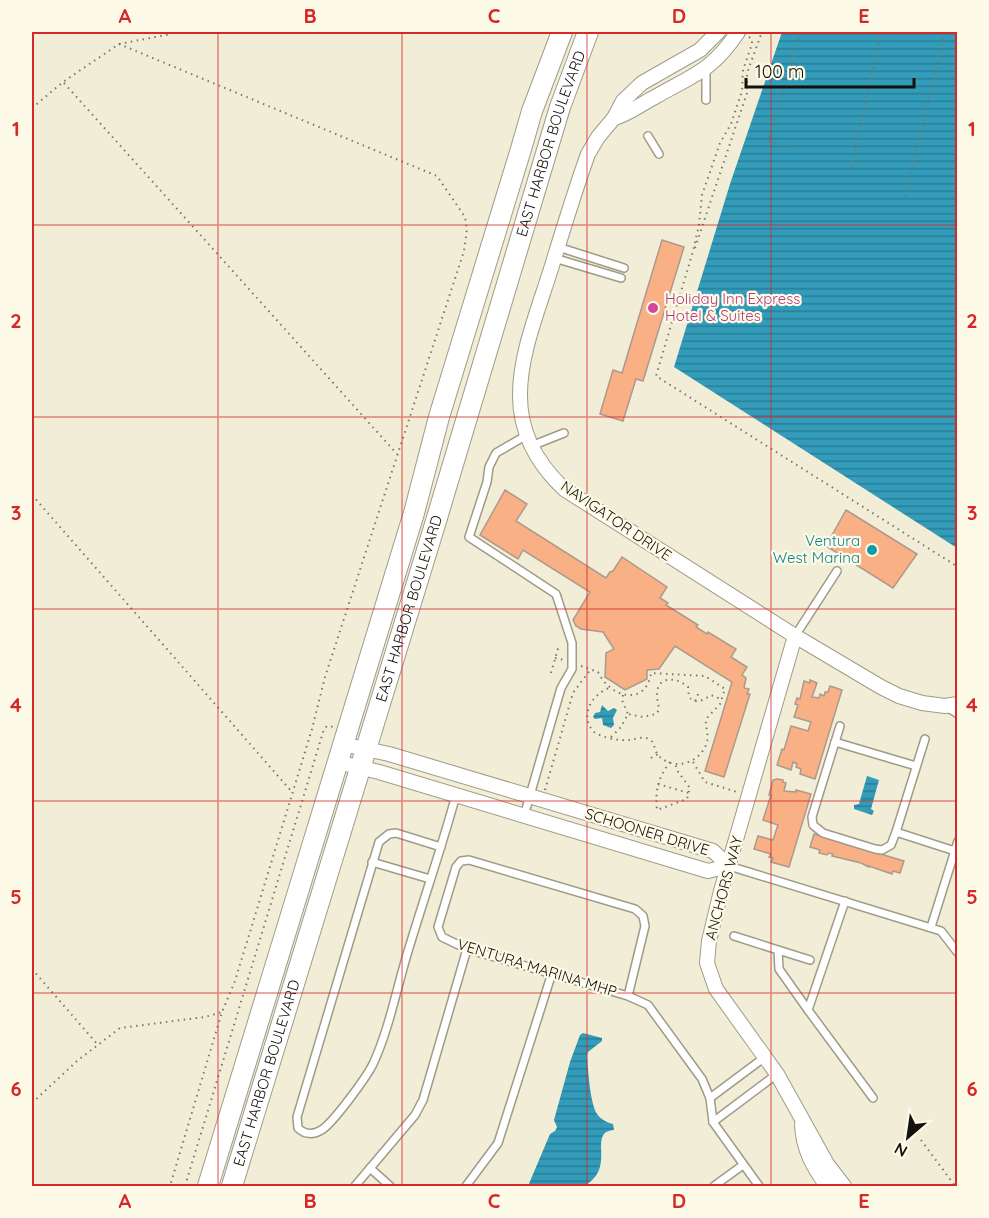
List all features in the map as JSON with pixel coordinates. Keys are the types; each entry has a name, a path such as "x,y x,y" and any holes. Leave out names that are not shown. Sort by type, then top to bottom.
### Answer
{"main road":[{"name":"EAST HARBOR BOULEVARD","path":"208,1186 337,744 414,513 440,417 526,130 562,32"},
{"name":"EAST HARBOR BOULEVARD","path":"232,1186 560,107 588,32"}],"street":[{"name":"NAVIGATOR DRIVE","path":"718,32 700,50 642,83 623,100 614,118 598,137 588,154 521,370 519,392 521,414 529,440 544,467 576,498 795,636 899,696 922,703 951,705"},
{"name":"NAVIGATOR DRIVE","path":"614,118 624,115 668,89 694,77 742,33"},
{"name":"ANCHORS WAY","path":"795,636 729,867 707,953 709,972 716,989 777,1074 801,1117 803,1136 810,1158 827,1186"},
{"name":"SCHOONER DRIVE","path":"337,744 379,772 708,871 729,867"},
{"name":"SCHOONER DRIVE","path":"337,744 363,760 385,753 714,851 729,867"},
{"path":"801,1117 827,1164 844,1186"},
{"path":"803,1136 810,1143 821,1166 836,1186"}],"lane":[{"path":"706,68 706,100"},
{"path":"648,136 659,154"},
{"path":"556,252 624,268"},
{"path":"556,252 621,278"},
{"path":"524,816 561,688 572,669 572,643 556,594 469,537 487,482 489,467 496,453 529,440 564,433"},
{"path":"795,636 837,571"},
{"path":"951,705 957,714"},
{"path":"840,726 812,817 813,825 823,833 874,849 882,850 891,845 925,739"},
{"path":"835,742 916,765"},
{"path":"441,847 405,835 389,834 379,842 297,1117 298,1128 306,1134 322,1129 355,1092 373,1064 441,847 456,795"},
{"path":"896,832 956,851"},
{"path":"931,927 956,851 957,841"},
{"name":"VENTURA MARINA MHP","path":"628,996 645,926 644,916 635,909 469,860 461,861 456,867 438,927 442,937 467,949 628,996 648,1005 702,1079 710,1098 713,1122 759,1186"},
{"path":"372,862 430,879"},
{"path":"729,867 931,927 941,931 957,953"},
{"path":"808,1010 844,901"},
{"path":"734,936 810,960"},
{"name":"VENTURA MARINA MHP","path":"355,1186 415,1114 423,1100 467,949"},
{"path":"778,950 779,969 873,1098"},
{"name":"VENTURA MARINA MHP","path":"466,1186 498,1143 552,973"},
{"path":"710,1098 765,1057"},
{"path":"713,1122 777,1074"},
{"path":"714,1186 744,1165"},
{"path":"370,1168 390,1186"}],"path":[{"path":"32,108 63,82 119,44 174,32"},
{"path":"693,251 697,245 747,93 747,73 762,32"},
{"path":"793,149 768,141 801,32"},
{"path":"851,168 881,32"},
{"path":"905,197 944,36 946,32 957,34"},
{"path":"742,33 752,39 743,70 742,91 731,124 720,143 702,195 693,251 656,376 957,567"},
{"path":"119,44 437,176 465,217 467,229 464,251 325,677 235,981 222,1012 170,1186"},
{"path":"63,82 397,454"},
{"path":"32,495 292,792"},
{"path":"550,673 559,645"},
{"path":"555,658 598,672 601,680 609,688 623,695 631,695 644,688 649,682 651,673 705,676 725,689 717,708 706,719 707,741 703,751 693,761 676,764 658,754 652,742 645,738 620,740 594,732 587,719 589,706 603,690 609,688"},
{"path":"546,792 545,787 573,693 590,669"},
{"path":"628,714 643,717 656,714 659,710 657,689 663,681 671,679 688,687 689,697 695,701 699,702 711,695 718,698 720,702"},
{"path":"695,701 699,692"},
{"path":"623,695 622,700 628,714"},
{"path":"611,737 621,727 628,714"},
{"path":"185,1186 324,729 327,726 337,744"},
{"path":"651,759 658,754"},
{"path":"693,761 705,782 737,792"},
{"path":"670,762 660,776 655,792 657,810 687,799 690,788 676,769 676,764"},
{"path":"658,784 689,793"},
{"path":"32,969 98,1045"},
{"path":"32,1103 77,1061 120,1028 205,1017 222,1012"},
{"path":"921,1140 955,1186"}],"water":[{"path":"782,32 957,32 957,548 674,367 730,184"},
{"path":"602,705 608,711 614,708 617,710 613,718 614,725 611,728 603,725 602,718 593,717 595,713 600,712"},
{"path":"867,776 879,780 871,809 874,811 872,815 854,809 854,805 859,804"},
{"path":"583,1033 602,1038 602,1041 587,1055 590,1086 597,1114 600,1118 613,1124 614,1130 606,1132 602,1137 598,1172 593,1180 584,1186 528,1186 550,1134 557,1127 554,1120 570,1062 580,1035"}],"building":[{"name":"Holiday Inn Express Hotel & Suites","path":"662,240 684,247 643,381 636,379 623,421 600,414 613,370 622,373"},
{"path":"505,490 527,504 516,521 606,578 622,557 667,587 660,598 668,603 666,605 698,625 696,627 707,634 708,632 736,649 731,657 747,667 742,675 746,678 744,688 749,689 747,694 750,694 724,777 705,771 732,682 675,646 659,669 647,670 647,679 625,690 605,677 606,653 614,649 603,632 581,629 573,620 590,592 523,550 518,559 480,535"},
{"name":"Ventura West Marina","path":"846,510 917,554 893,588 826,546"},
{"path":"810,680 817,683 812,697 819,698 820,694 824,696 830,686 842,690 815,779 800,774 801,769 793,762 791,770 777,765 791,726 808,731 811,722 794,717 798,705 795,704 797,698 800,699 804,681 810,683"},
{"path":"777,779 786,783 784,791 796,792 796,790 811,794 789,867 771,862 773,858 769,857 771,854 754,849 758,836 773,840 778,825 763,820 773,780"},
{"path":"814,834 904,861 900,873 893,871 892,874 832,856 833,854 819,853 820,850 810,847"}],"place":[{"name":"Holiday Inn Express Hotel & Suites","path":"653,308"},
{"name":"Ventura West Marina","path":"872,550"}]}
